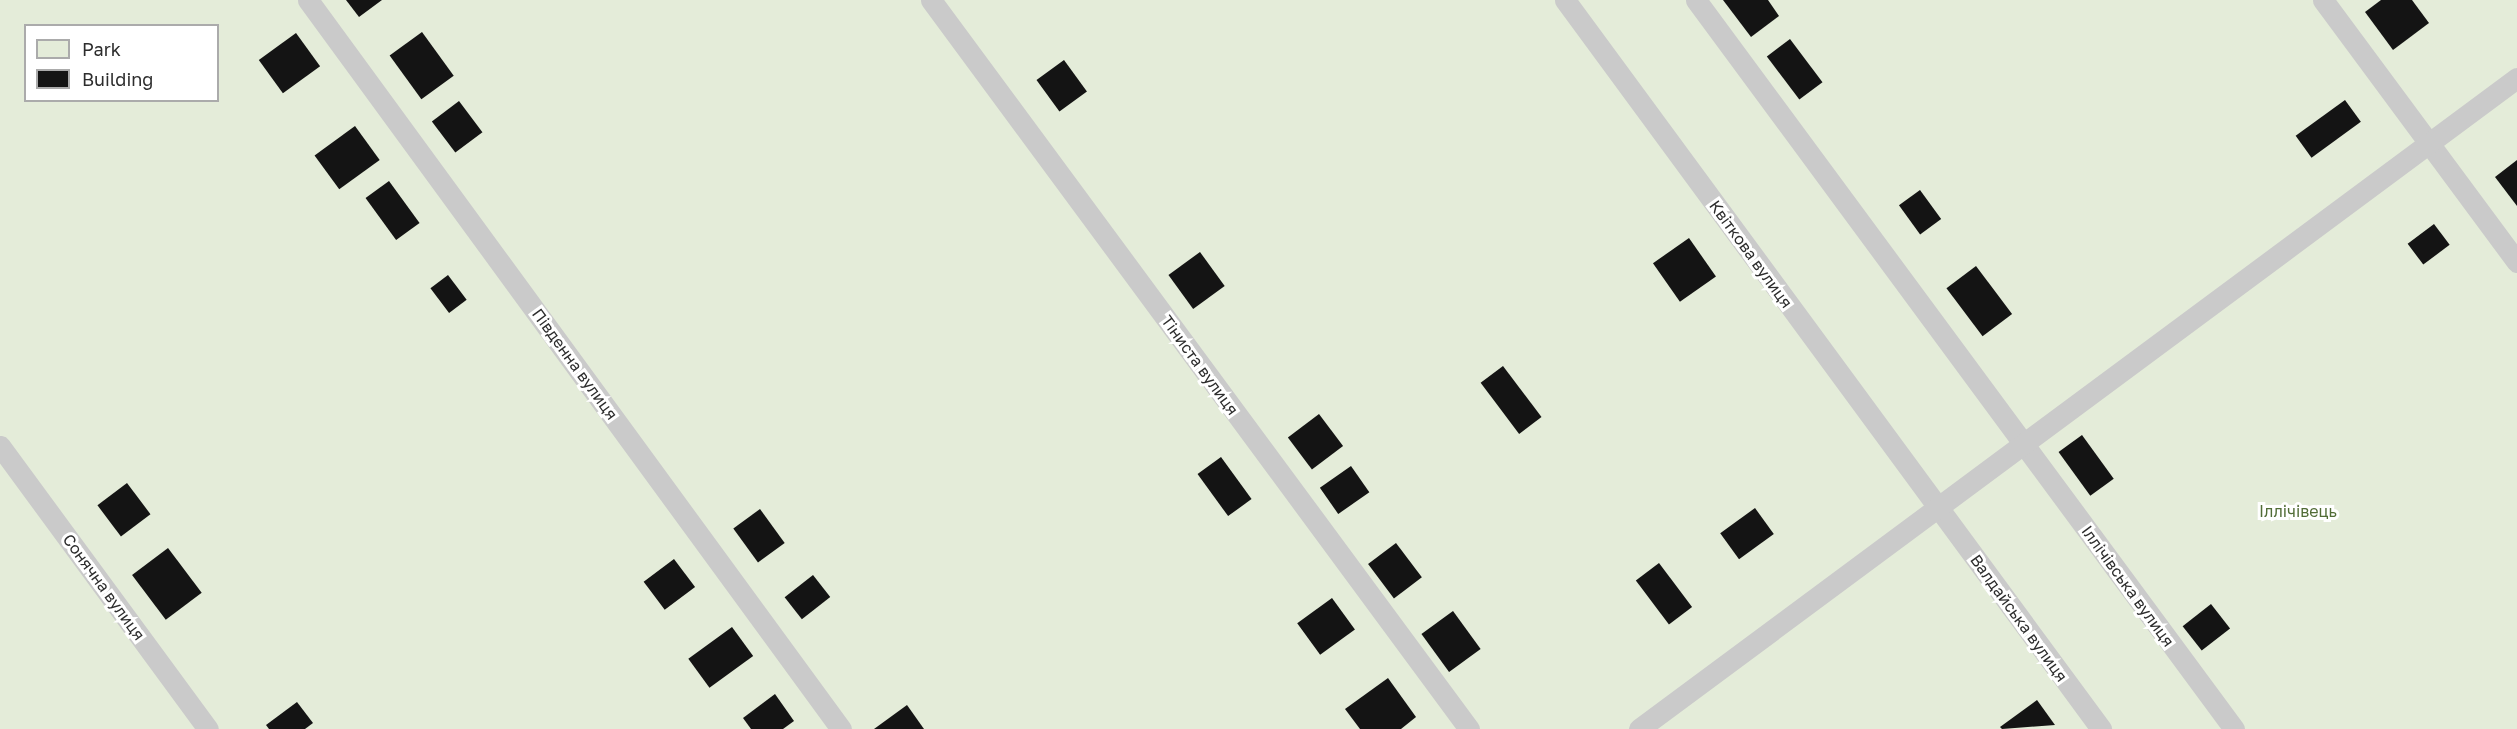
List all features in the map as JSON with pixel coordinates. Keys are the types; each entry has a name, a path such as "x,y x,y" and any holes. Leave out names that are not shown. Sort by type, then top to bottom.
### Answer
{"lane":[{"name":"Південна вулиця","path":"308,0 841,729"},
{"name":"Тіниста вулиця","path":"931,0 1469,729"},
{"name":"Квіткова вулиця","path":"1565,0 1937,507"},
{"name":"Іллічівська вулиця","path":"1696,0 2234,729"},
{"path":"2323,0 2517,262"},
{"path":"1639,729 2428,141 2517,78"},
{"name":"Сонячна вулиця","path":"0,446 208,729"},
{"name":"Валдайська вулиця","path":"1937,507 2101,729"}],"green space":[{"name":"Іллічівець","path":"0,0 2517,0 2517,729 0,729"}],"building":[{"path":"346,0 382,0 359,17"},
{"path":"1723,0 1768,0 1779,16 1751,37"},
{"path":"2381,0 2412,0 2429,23 2393,50 2365,12"},
{"path":"422,32 454,76 421,99 390,56"},
{"path":"296,33 320,66 283,93 259,60"},
{"path":"1790,39 1822,82 1799,100 1767,56"},
{"path":"1064,60 1087,92 1059,112 1036,80"},
{"path":"2345,100 2361,122 2312,158 2296,136"},
{"path":"459,101 482,132 455,153 432,121"},
{"path":"355,126 380,160 339,189 315,155"},
{"path":"2517,160 2517,206 2495,177"},
{"path":"389,181 420,223 396,240 366,198"},
{"path":"1920,190 1941,219 1920,234 1899,205"},
{"path":"2434,224 2450,245 2423,265 2408,244"},
{"path":"1689,238 1716,277 1680,302 1653,263"},
{"path":"1200,252 1225,286 1193,309 1168,275"},
{"path":"1976,266 2012,314 1983,336 1946,288"},
{"path":"448,275 467,300 449,313 430,288"},
{"path":"1503,366 1542,417 1519,434 1481,383"},
{"path":"1319,414 1343,446 1312,469 1288,437"},
{"path":"2082,435 2114,479 2090,496 2059,452"},
{"path":"1221,457 1252,499 1228,516 1198,474"},
{"path":"1351,466 1369,492 1338,514 1320,488"},
{"path":"127,483 150,514 121,536 97,505"},
{"path":"1755,508 1774,534 1739,559 1720,533"},
{"path":"760,509 785,543 758,562 733,528"},
{"path":"1396,543 1422,577 1394,598 1368,564"},
{"path":"168,548 202,593 166,620 132,575"},
{"path":"674,559 695,587 665,610 644,582"},
{"path":"1659,563 1692,607 1669,624 1636,580"},
{"path":"813,575 830,597 802,619 785,597"},
{"path":"1332,598 1355,630 1320,655 1297,623"},
{"path":"2211,604 2230,628 2202,651 2183,626"},
{"path":"1453,611 1481,649 1449,672 1421,634"},
{"path":"732,627 753,656 709,688 688,659"},
{"path":"1388,678 1416,717 1401,729 1360,729 1345,709"},
{"path":"775,694 794,721 783,729 751,729 743,718"},
{"path":"2037,700 2055,725 2002,729 2000,727"},
{"path":"297,702 313,723 305,729 269,729 266,725"},
{"path":"907,705 924,729 874,729"}]}
